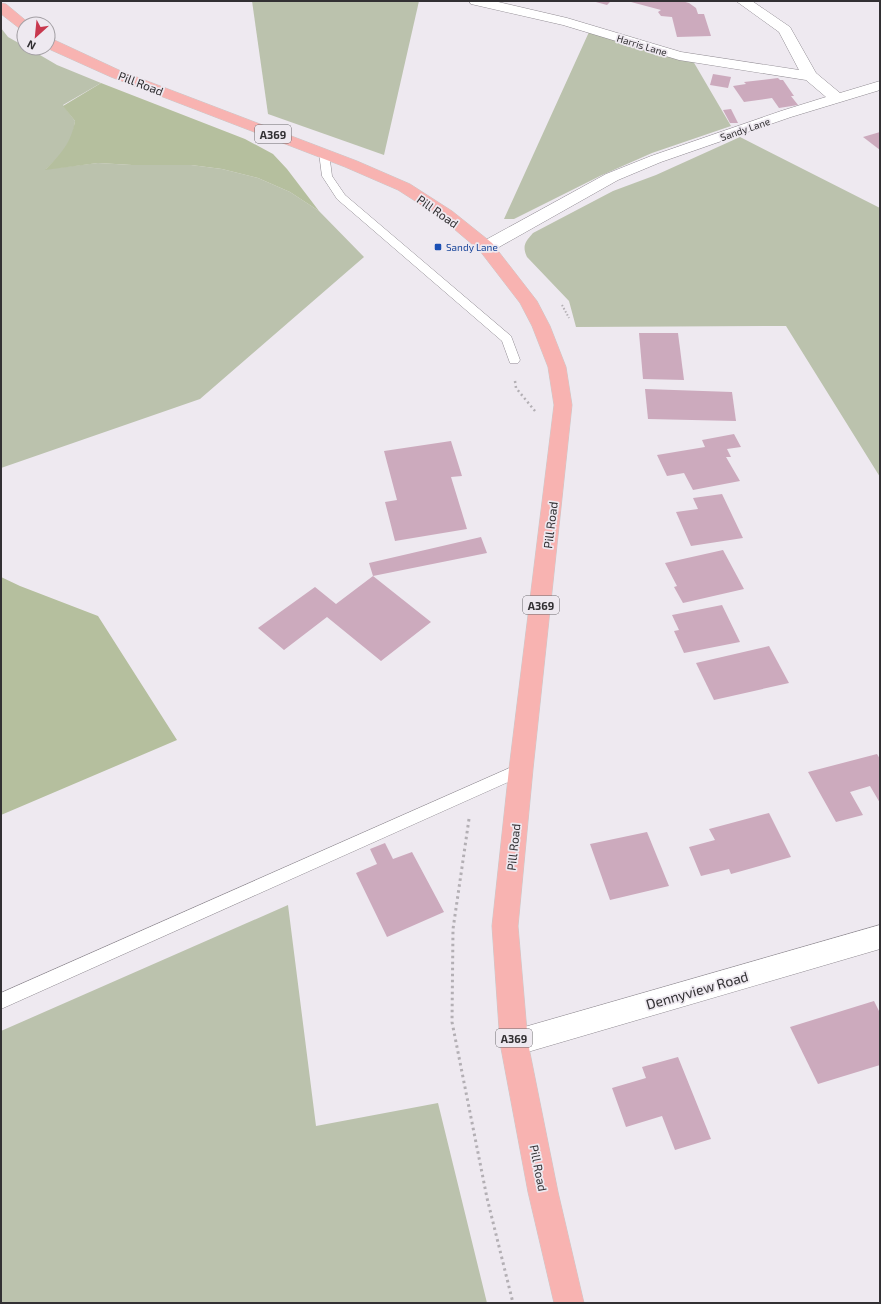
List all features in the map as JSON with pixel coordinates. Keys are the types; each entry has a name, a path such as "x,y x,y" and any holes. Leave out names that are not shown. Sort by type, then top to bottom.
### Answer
{"main road":[{"path":"1,6 16,18"},
{"name":"Pill Road","path":"56,47 116,74 324,153 404,187 446,214 486,247 528,301 541,326 557,367 562,405 554,493 521,769 505,926 514,1042 543,1192 569,1303"}],"street":[{"name":"Harris Lane","path":"476,1 567,22 679,56 810,76"},
{"path":"743,1 785,30 810,76 837,98"},
{"name":"Sandy Lane","path":"486,247 612,178 656,159 880,85"},
{"name":"Dennyview Road","path":"514,1042 880,937"}],"lane":[{"path":"324,153 327,176 341,197 507,339 514,360"},
{"path":"1,1001 521,769"}],"path":[{"path":"559,300 567,312 569,319"},
{"path":"514,360 516,388 559,441"},
{"path":"473,791 453,929 452,1022 487,1198 513,1303"}],"green space":[{"path":"252,1 419,1 384,155 268,114"},
{"path":"1,28 8,37 16,42 16,56 42,56 57,65 101,83 63,105 75,121 73,134 62,154 46,169 98,163 132,165 191,165 222,169 258,178 290,192 319,211 364,257 200,399 1,468"},
{"path":"589,32 669,57 693,61 731,126 652,153 600,176 514,219 504,219"},
{"path":"101,83 245,139 273,154 287,169 319,211 290,192 258,178 222,169 191,165 132,165 98,163 45,170 64,148 73,129 75,121 63,106"},
{"path":"740,137 880,208 880,477 786,326 576,327 569,301 527,257 525,244 533,233 613,191 656,175"},
{"path":"1,577 20,586 98,616 177,740 1,815"},
{"path":"288,905 316,1126 438,1103 487,1303 1,1303 1,1031"}],"building":[{"path":"592,1 611,1 607,5"},
{"path":"682,1 689,3 696,8 698,14 704,14 711,36 677,37 672,17 661,16 658,12 661,10 631,2"},
{"path":"713,74 731,77 728,88 710,85"},
{"path":"778,78 783,80 794,96 791,96 798,105 779,108 772,98 744,102 733,86 746,84 744,82"},
{"path":"731,109 738,123 730,123 723,110"},
{"path":"880,132 880,150 863,137"},
{"path":"639,333 678,333 684,380 643,379"},
{"path":"645,389 732,392 736,421 648,419"},
{"path":"734,434 741,447 727,449 731,457 726,457 740,481 693,490 684,473 667,476 657,455 705,447 702,440"},
{"path":"451,441 462,476 451,477 467,529 395,541 385,502 397,500 384,451"},
{"path":"722,494 743,538 691,546 676,512 698,509 693,498"},
{"path":"481,537 487,553 373,576 369,563"},
{"path":"723,550 744,589 683,603 674,587 677,586 665,563"},
{"path":"373,576 431,622 381,661 327,617 284,650 258,628 315,587 336,604"},
{"path":"722,605 740,642 684,653 674,631 679,630 672,615"},
{"path":"769,646 789,683 714,700 696,663"},
{"path":"877,754 880,759 880,803 870,786 850,792 863,815 836,822 808,772"},
{"path":"769,813 791,857 731,874 729,869 701,876 689,847 715,840 709,829"},
{"path":"647,832 669,886 610,900 590,844"},
{"path":"385,843 393,859 412,852 444,912 387,937 356,873 377,864 370,849"},
{"path":"874,1001 880,1013 880,1065 818,1084 790,1027"},
{"path":"678,1057 711,1139 675,1150 662,1116 626,1127 612,1088 646,1078 642,1067"}],"place":[{"name":"Sandy Lane","path":"438,247"}]}
